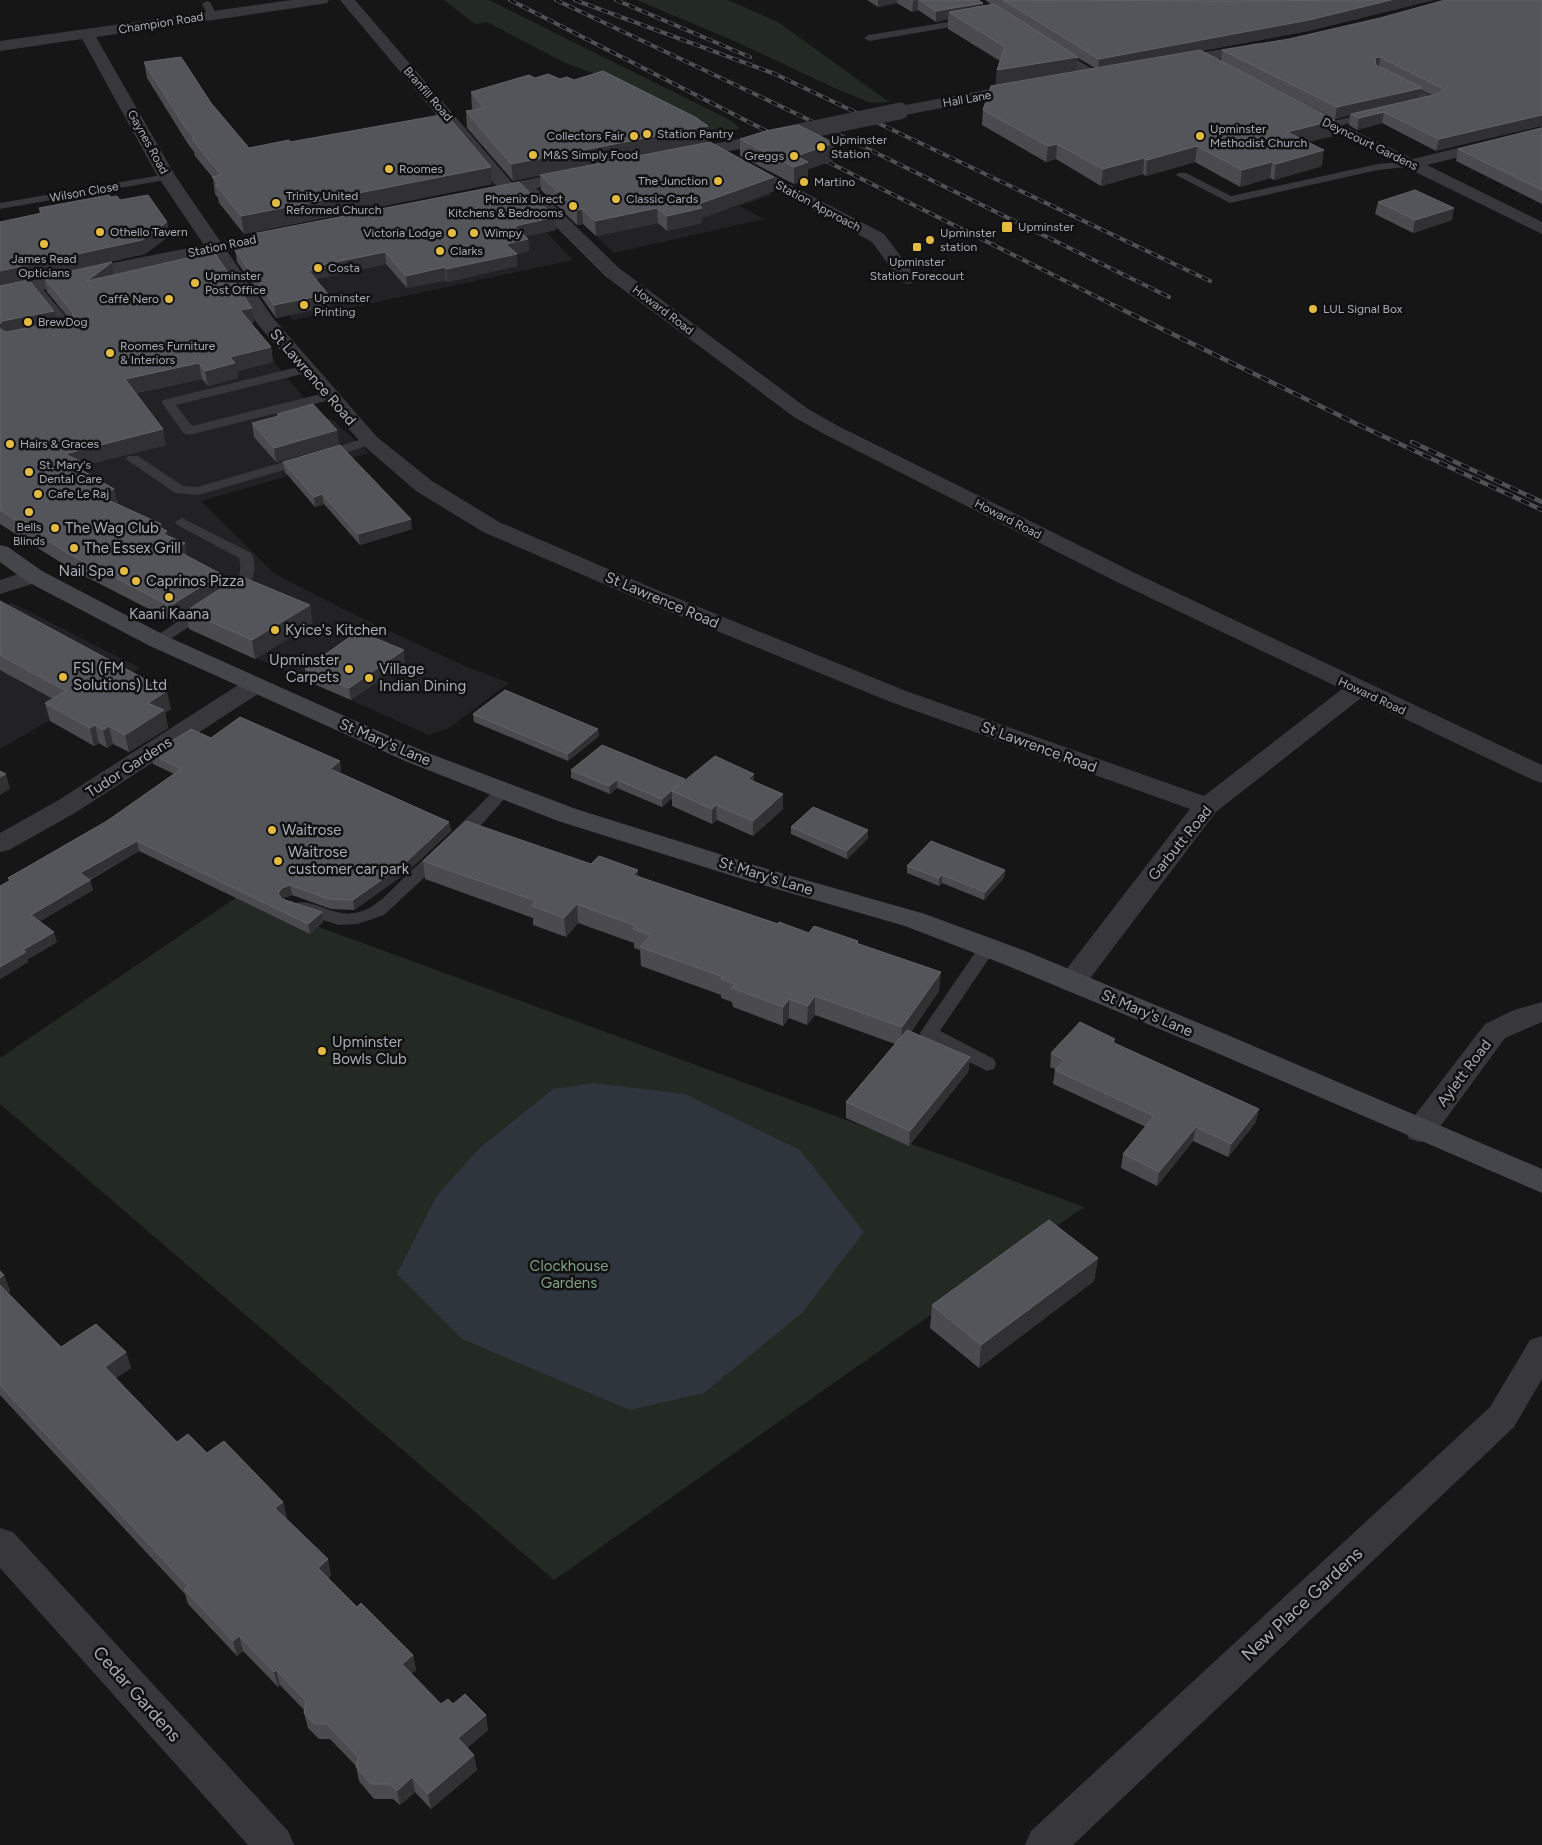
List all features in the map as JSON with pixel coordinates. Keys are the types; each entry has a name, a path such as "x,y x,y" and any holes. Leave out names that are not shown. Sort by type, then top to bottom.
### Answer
{"main road":[{"name":"St Mary's Lane","path":"0,552 34,576 158,641 414,756 576,818 915,920 1220,1043 1420,1131 1542,1182"}],"street":[{"name":"Champion Road","path":"0,46 87,34 208,6 322,0"},
{"name":"Branfill Road","path":"347,0 447,124 516,187"},
{"name":"Gaynes Road","path":"87,34 167,177 214,248"},
{"path":"1029,36 1093,76"},
{"path":"1162,64 1277,44"},
{"path":"1199,58 1225,71"},
{"path":"1074,79 1110,73"},
{"name":"Hall Lane","path":"713,149 900,111 1037,86"},
{"name":"Deyncourt Gardens","path":"1286,102 1542,229"},
{"path":"1412,164 1542,132"},
{"path":"668,158 713,149"},
{"name":"Station Approach","path":"713,149 878,238 908,278"},
{"path":"471,196 590,173"},
{"name":"Howard Road","path":"516,187 612,272 801,413 831,430 1118,574 1542,776"},
{"name":"Station Road","path":"0,294 310,228"},
{"name":"St Lawrence Road","path":"214,248 266,322 370,441 424,486 500,530 649,595 897,696 1208,806"},
{"path":"0,587 34,576"},
{"name":"Tudor Gardens","path":"0,844 66,807 255,685"},
{"name":"Garbutt Road","path":"1072,982 1196,818 1208,806 1358,689"},
{"name":"Aylett Road","path":"1420,1131 1495,1031 1524,1017 1542,1012"},
{"name":"New Place Gardens","path":"1045,1845 1502,1417 1542,1349"},
{"name":"Cedar Gardens","path":"0,1542 274,1845"}],"lane":[{"path":"868,38 978,19"},
{"path":"1387,77 1435,101 1406,107"},
{"path":"1329,125 1387,112"},
{"path":"1182,175 1230,200 1378,167 1412,164"},
{"name":"Wilson Close","path":"0,206 167,177"},
{"path":"34,286 69,329 46,334"},
{"path":"306,369 168,403 189,431 329,396"},
{"path":"133,459 180,490 198,491 370,441"},
{"path":"158,641 238,589 245,581 249,569 246,556 182,522"},
{"path":"291,903 334,920 362,919 378,911 478,818 503,791"},
{"path":"987,948 929,1033 987,1064"}],"shaded area":[{"path":"714,165 772,195 740,206 764,219 614,253 576,217"},
{"path":"546,232 573,260 293,320 247,262"},
{"path":"205,269 256,341 319,415 334,421 369,453 201,501 275,574 361,618 465,666 509,683 449,728 429,735 186,627 47,554 8,528 0,317"},
{"path":"12,603 140,668 0,749 0,606"},
{"path":"594,1083 685,1094 800,1150 864,1232 802,1313 704,1393 630,1410 462,1339 397,1274 437,1195 481,1147 553,1089"}],"green space":[{"path":"444,0 489,0 732,121 739,128 732,134 721,135 702,127 604,77 565,63 487,22 475,24"},
{"path":"637,0 728,0 778,22 889,102 871,103 734,41"},
{"name":"Clockhouse Gardens","path":"237,897 1084,1207 554,1580 0,1104 0,1058"}],"building":[{"path":"919,0 978,0 983,3 936,11"},
{"path":"1003,0 1391,0 1309,20 1099,59"},
{"path":"1445,0 1542,0 1542,115 1439,139 1384,112 1359,118 1351,114 1438,94 1444,89 1380,57 1375,58 1376,65 1422,88 1337,107 1222,50 1289,39 1380,18"},
{"path":"994,4 1078,57 997,70 1005,47 949,12"},
{"path":"1200,50 1335,120 1287,132 1324,150 1276,164 1272,162 1242,170 1197,146 1147,160 1144,158 1103,169 1057,144 1048,146 983,110 991,86"},
{"path":"181,57 211,103 249,148 446,114 491,167 241,216 216,185 219,185 212,177 221,175 192,139 195,139 185,127 144,62"},
{"path":"603,71 695,117 708,126 511,164 466,111 484,108 471,92 529,75 535,78 548,74 560,79 567,77 574,80"},
{"path":"798,125 834,143 796,156 808,162 794,167 740,139 766,131"},
{"path":"1542,128 1542,190 1458,149"},
{"path":"710,142 774,177 698,204 702,208 667,216 657,208 595,221 582,209 577,210 540,175"},
{"path":"519,182 555,217 515,226 528,239 506,244 517,254 406,276 385,252 311,267 313,270 309,271 328,294 274,305 235,250 260,244 252,234"},
{"path":"1415,190 1454,208 1415,220 1378,202"},
{"path":"109,195 111,197 117,196 120,200 148,195 167,222 142,240 0,271 0,222 42,213 39,208"},
{"path":"214,252 252,308 240,310 271,347 230,357 235,363 205,371 199,363 125,379 163,429 65,454 80,461 73,465 114,489 99,496 161,524 157,526 167,531 163,534 185,543 174,549 221,574 170,606 67,553 0,510 0,328 7,332 66,320 73,316 73,313 44,277 112,262 87,281"},
{"path":"29,280 54,311 2,321 0,324 0,286"},
{"path":"313,404 337,430 274,448 252,423 279,416 277,414"},
{"path":"340,445 411,519 358,534 322,494 314,497 283,462"},
{"path":"240,576 310,605 252,640 186,611"},
{"path":"0,601 167,691 148,703 164,710 125,735 109,726 103,730 95,725 90,728 45,703 66,691 0,655"},
{"path":"358,631 404,650 349,688 305,669"},
{"path":"505,690 598,729 568,754 473,714"},
{"name":"Waitrose customer car park","path":"240,717 340,761 330,769 449,822 405,863 353,900 329,899 290,885 282,888 278,893 282,899 322,912 308,924 137,841 80,873 90,880 31,915 54,932 23,950 26,952 0,967 0,886 11,880 8,878 107,821 181,769 151,754 191,729 211,738"},
{"path":"602,745 685,779 662,799 617,780 609,786 571,770"},
{"path":"715,756 754,774 748,779 783,794 753,821 716,805 712,809 672,791"},
{"path":"0,771 6,774 0,777"},
{"path":"813,807 868,830 847,851 791,827"},
{"path":"466,821 591,864 599,856 638,870 633,875 809,933 814,926 858,941 856,943 941,972 902,1027 815,996 808,1006 789,999 783,1007 732,988 735,984 721,979 723,977 640,947 651,935 633,929 636,926 577,904 564,918 532,906 536,901 423,861"},
{"path":"931,841 1005,870 985,892 942,875 939,878 907,866"},
{"path":"1080,1022 1115,1039 1112,1042 1259,1109 1231,1144 1196,1127 1159,1172 1123,1154 1154,1116 1055,1070 1064,1060 1051,1053"},
{"path":"907,1030 970,1057 910,1131 846,1102"},
{"path":"1049,1220 1098,1258 981,1345 932,1305"},
{"path":"0,1285 61,1347 96,1324 126,1352 105,1367 177,1442 188,1434 207,1453 224,1441 283,1502 275,1508 328,1559 318,1568 357,1607 361,1603 413,1655 402,1664 441,1704 448,1699 453,1704 465,1694 486,1715 458,1738 474,1755 428,1794 412,1777 397,1791 390,1784 371,1784 356,1767 358,1757 327,1724 315,1724 304,1713 306,1701 239,1636 233,1641 184,1589 188,1586 0,1385"}],"railway":[{"path":"510,0 778,137"},
{"path":"556,0 797,114 1169,297"},
{"path":"575,0 775,74 1210,281"},
{"path":"616,0 750,57"},
{"path":"816,156 1115,306"},
{"path":"1115,306 1359,425 1542,510"},
{"path":"1412,442 1542,502"}],"place":[{"name":"Station Pantry","path":"647,134"},
{"name":"Collectors Fair","path":"634,136"},
{"name":"Upminster Methodist Church","path":"1200,136"},
{"name":"Upminster Station","path":"821,147"},
{"name":"M&S Simply Food","path":"533,155"},
{"name":"Greggs","path":"794,156"},
{"name":"Roomes","path":"389,169"},
{"name":"The Junction","path":"718,181"},
{"name":"Martino","path":"804,182"},
{"name":"Classic Cards","path":"616,199"},
{"name":"Trinity United Reformed Church","path":"276,203"},
{"name":"Phoenix Direct Kitchens & Bedrooms","path":"573,206"},
{"name":"Upminster","path":"1007,227"},
{"name":"Othello Tavern","path":"100,232"},
{"name":"Victoria Lodge","path":"452,233"},
{"name":"Wimpy","path":"474,233"},
{"name":"Upminster station","path":"930,240"},
{"name":"James Read Opticians","path":"44,244"},
{"name":"Upminster Station Forecourt","path":"917,247"},
{"name":"Clarks","path":"440,251"},
{"name":"Costa","path":"318,268"},
{"name":"Upminster Post Office","path":"195,283"},
{"name":"Caffè Nero","path":"169,299"},
{"name":"Upminster Printing","path":"304,305"},
{"name":"LUL Signal Box","path":"1313,309"},
{"name":"BrewDog","path":"28,322"},
{"name":"Roomes Furniture & Interiors","path":"110,353"},
{"name":"Hairs & Graces","path":"10,444"},
{"name":"St. Mary's Dental Care","path":"29,472"},
{"name":"Cafe Le Raj","path":"38,494"},
{"name":"Bells Blinds","path":"29,512"},
{"name":"The Wag Club","path":"55,528"},
{"name":"The Essex Grill","path":"74,548"},
{"name":"Nail Spa","path":"124,571"},
{"name":"Caprinos Pizza","path":"136,581"},
{"name":"Kaani Kaana","path":"169,597"},
{"name":"Kyice's Kitchen","path":"275,630"},
{"name":"Upminster Carpets","path":"349,669"},
{"name":"FSI (FM Solutions) Ltd","path":"63,677"},
{"name":"Village Indian Dining","path":"369,678"},
{"name":"Waitrose","path":"272,830"},
{"name":"Waitrose customer car park","path":"278,861"},
{"name":"Upminster Bowls Club","path":"322,1051"}]}
